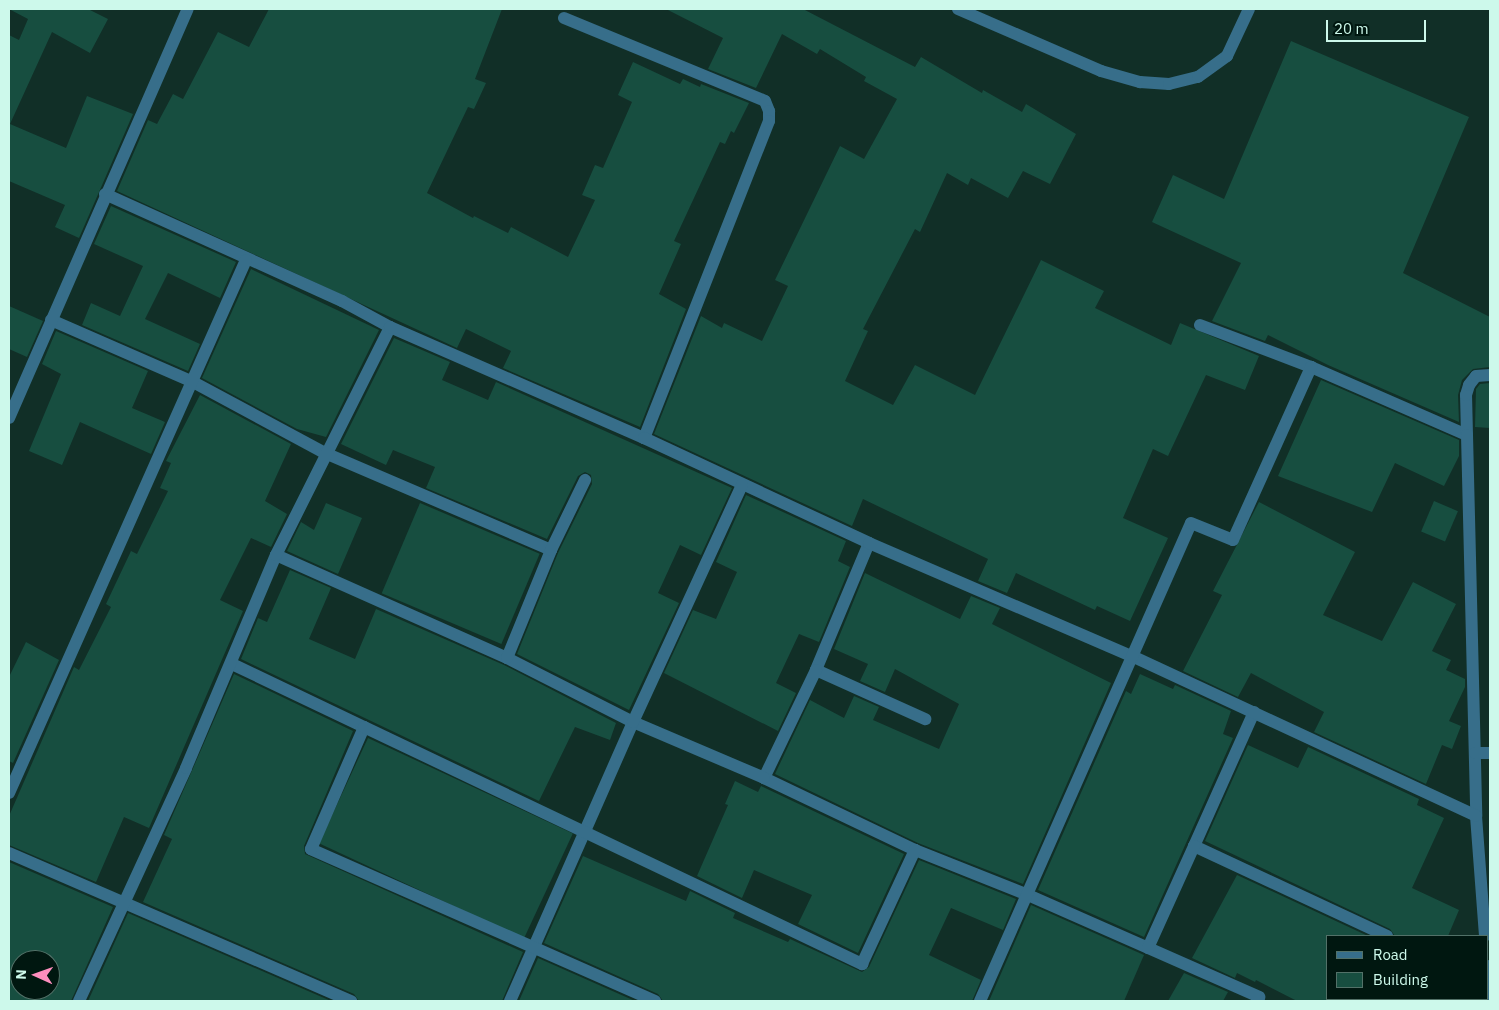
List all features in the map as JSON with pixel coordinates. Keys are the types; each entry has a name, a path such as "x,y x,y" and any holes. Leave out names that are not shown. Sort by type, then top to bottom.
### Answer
{"street":[{"path":"9,418 105,194 188,9"},
{"path":"958,9 1101,71 1140,82 1169,84 1198,77 1227,56 1249,9"},
{"path":"564,18 765,101 769,110 764,134 644,438"},
{"path":"105,194 246,260 342,301 390,326 644,438 869,543 1254,712 1476,816"},
{"path":"9,793 246,260"},
{"path":"51,320 193,382 324,453 551,550"},
{"path":"1200,325 1311,367 1467,435"},
{"path":"79,1001 232,664 276,555 324,453 390,326"},
{"path":"980,1001 1134,658 1191,523 1233,540 1311,367"},
{"path":"1485,935 1476,816 1466,395 1469,385 1476,376 1490,375"},
{"path":"507,658 551,550 584,480"},
{"path":"510,1001 633,722 742,485"},
{"path":"764,778 816,670 869,543"},
{"path":"276,555 507,658 633,722 764,778 915,850 1028,895 1259,997"},
{"path":"232,664 584,834 862,964 915,850"},
{"path":"816,670 925,719"},
{"path":"1148,948 1254,712"},
{"path":"364,727 311,849 655,1001"},
{"path":"1475,753 1490,753"},
{"path":"1194,846 1385,935"},
{"path":"9,853 125,901 351,1001"},
{"path":"1489,979 1490,1001"}],"building":[{"path":"9,9 88,9 108,19 90,53 52,32 10,124 66,148 87,96 133,114 79,238 55,227 65,205 9,181 9,35 19,40 28,19"},
{"path":"269,9 502,9 475,79 486,83 474,109 468,107 427,193 473,218 474,216 508,233 511,227 568,257 595,200 582,195 595,165 603,168 632,102 618,95 633,62 680,84 683,79 700,87 701,84 749,103 734,133 731,131 725,144 720,142 674,241 681,244 659,294 686,309 640,427 503,368 511,351 466,329 457,348 117,191 148,120 157,124 173,94 183,99 218,32 249,47"},
{"path":"666,9 803,9 915,67 921,57 982,93 983,90 1022,112 1026,104 1076,134 1050,184 1023,171 1008,198 971,178 968,185 947,173 920,232 915,229 863,329 868,331 845,381 893,405 915,365 975,395 1041,260 1104,291 1095,308 1171,345 1180,323 1259,356 1245,390 1206,375 1168,456 1153,449 1123,518 1168,538 1130,621 1097,606 1095,610 1016,573 1007,593 978,581 988,559 863,499 852,526 654,434 701,316 722,328 724,323 762,341 788,286 775,280 840,146 864,159 897,99 864,81 866,77 820,49 817,54 782,34 756,88 708,69 723,38"},
{"path":"1291,41 1469,117 1403,273 1490,317 1490,367 1473,369 1462,380 1458,395 1459,422 1328,365 1268,335 1265,341 1212,321 1241,263 1152,222 1173,175 1224,199"},
{"path":"111,206 236,262 220,298 168,273 145,319 200,344 188,371 82,325 91,303 120,316 143,266 94,244"},
{"path":"251,269 379,330 326,437 297,429 202,378"},
{"path":"9,306 43,321 27,357 9,349"},
{"path":"56,331 148,371 132,408 165,422 151,454 80,422 62,465 29,451 61,374 42,364"},
{"path":"394,338 450,362 442,380 488,400 496,382 732,488 701,555 680,545 658,593 679,603 629,710 517,654 558,553 592,484 591,475 585,472 578,476 547,539 426,488 435,467 393,450 386,465 341,444"},
{"path":"1321,380 1459,440 1459,456 1444,486 1395,463 1372,512 1278,476"},
{"path":"1490,383 1490,428 1475,427 1476,389 1480,384"},
{"path":"200,395 291,444 265,501 287,514 271,547 251,538 220,600 243,611 149,828 124,817 96,882 9,845 9,816 74,667 79,670 111,607 106,604 131,551 137,554 168,491 160,488 171,463 166,461"},
{"path":"746,495 846,541 838,561 850,567 819,642 799,634 776,683 796,693 778,731 664,673 693,610 716,619 737,572 716,562"},
{"path":"1434,501 1458,511 1445,542 1421,531"},
{"path":"1259,502 1355,552 1323,615 1382,641 1413,582 1456,604 1432,651 1451,660 1446,670 1465,679 1465,687 1449,721 1461,726 1452,749 1442,745 1426,784 1314,732 1324,712 1251,673 1238,697 1183,671 1222,595 1213,591"},
{"path":"326,503 362,518 338,574 287,551 301,522 314,530"},
{"path":"420,503 540,554 501,644 382,593"},
{"path":"290,570 331,588 309,639 355,659 376,609 504,665 616,723 610,740 575,727 539,801 241,659 258,618 267,622"},
{"path":"865,573 960,619 971,596 1000,608 992,624 1111,683 1023,884 918,843 775,774 810,700 844,718 854,696 879,707 873,720 939,749 959,704 895,669 885,692 860,681 868,664 834,649"},
{"path":"26,642 59,660 13,763 9,761 9,677"},
{"path":"234,674 353,731 304,846 305,854 523,952 502,1001 359,1001 354,994 143,902 172,839 164,835"},
{"path":"1140,674 1173,689 1175,685 1231,711 1223,734 1233,738 1144,937 1038,890 1126,691 1131,694"},
{"path":"368,738 573,834 524,939 319,843"},
{"path":"1248,745 1298,768 1308,747 1419,799 1417,805 1444,818 1412,888 1459,910 1448,935 1394,935 1390,929 1205,841"},
{"path":"735,781 758,792 761,786 904,854 858,953 798,924 812,895 754,870 742,898 697,876 728,805 725,804"},
{"path":"583,856 686,901 690,891 735,913 733,918 788,942 790,939 862,972 869,967 919,860 1016,899 1003,930 951,908 929,955 981,980 972,1001 663,1001 658,994 544,943"},
{"path":"9,862 113,907 71,1001 9,1001"},
{"path":"1237,875 1366,935 1326,935 1326,1000 1328,1001 1297,1001 1256,980 1255,982 1237,973 1235,978 1192,958"},
{"path":"1031,905 1144,955 1124,1001 989,1001"},
{"path":"128,913 331,1001 88,1001"},
{"path":"538,958 635,1001 519,1001"},
{"path":"1184,973 1228,992 1223,1001 1168,1001"}]}
